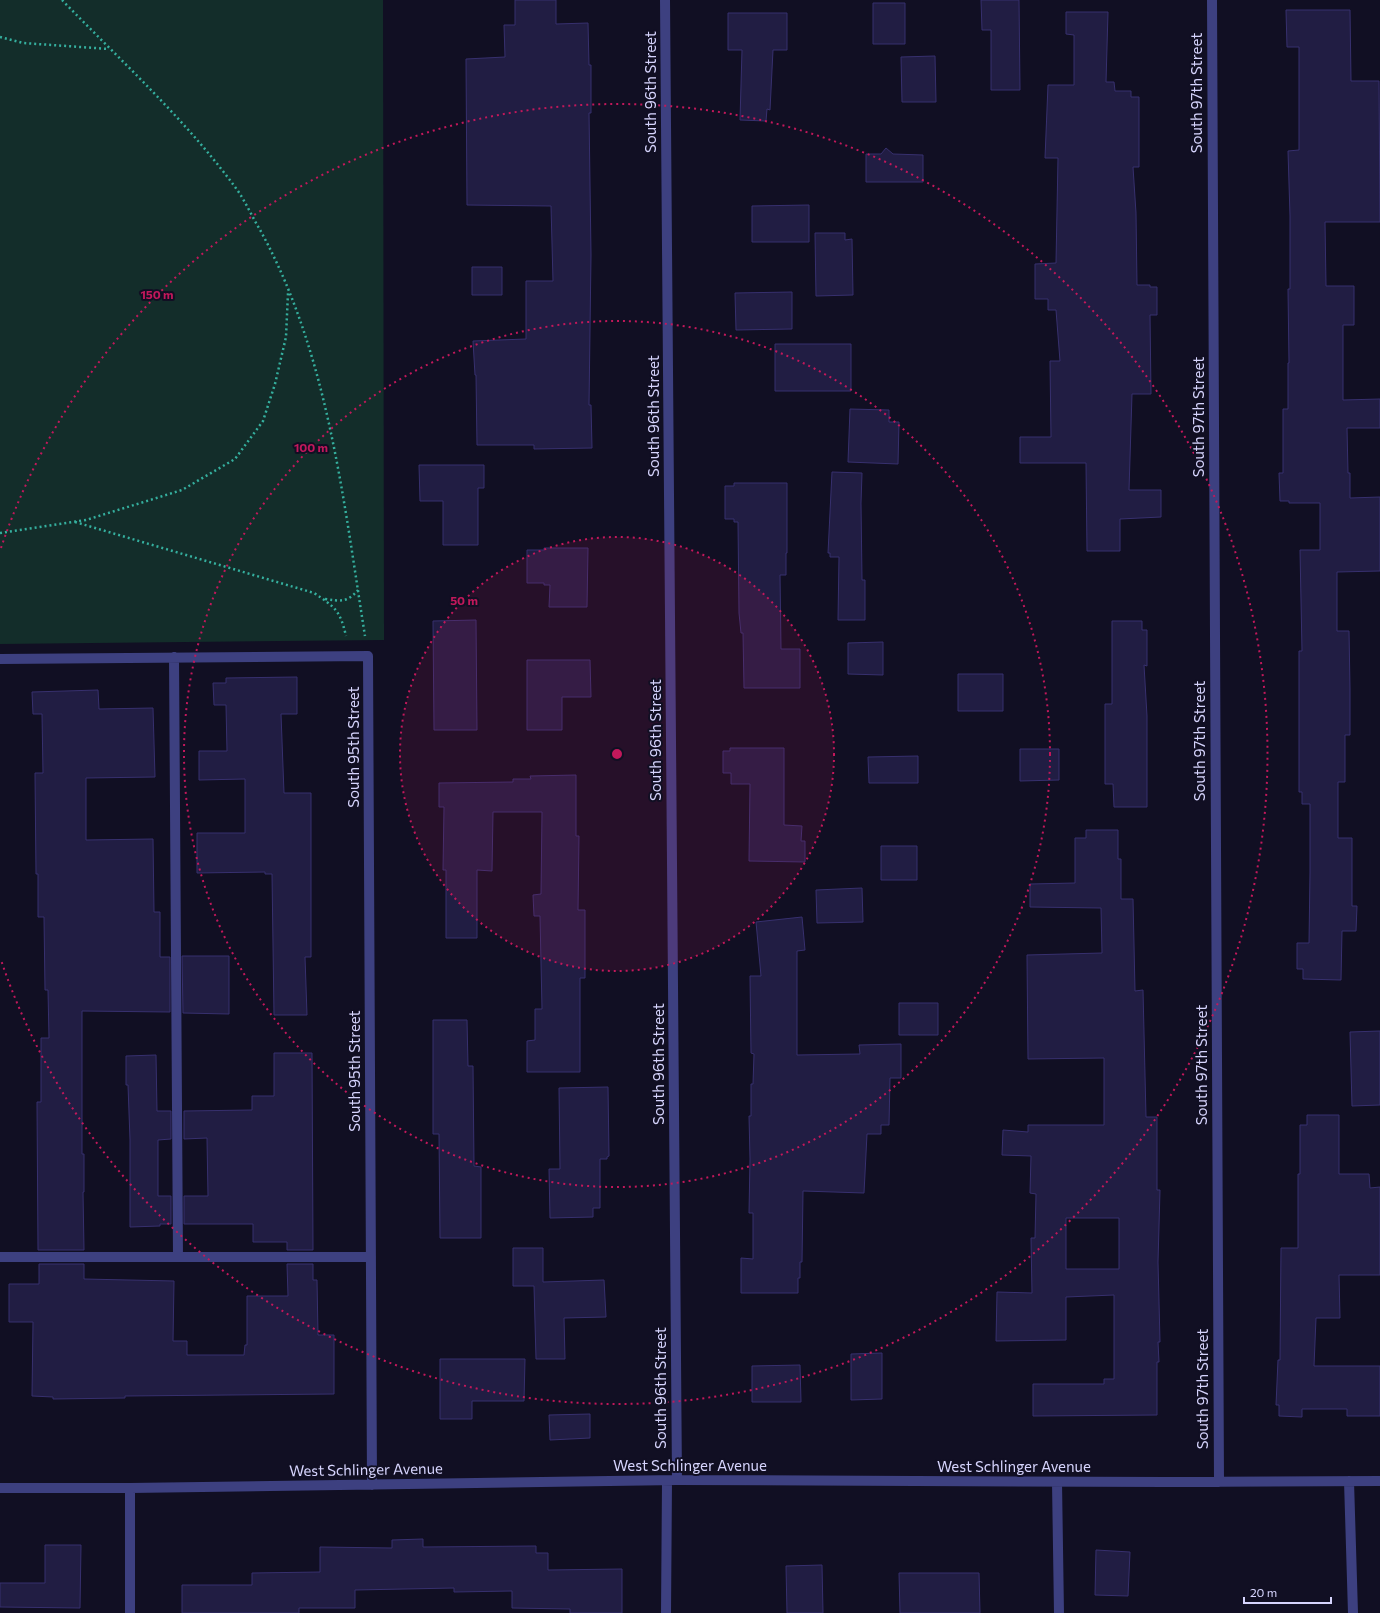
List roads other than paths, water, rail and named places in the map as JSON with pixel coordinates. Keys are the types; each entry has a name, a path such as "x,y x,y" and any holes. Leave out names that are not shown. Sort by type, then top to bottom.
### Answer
{"street":[{"name":"South 96th Street","path":"665,0 672,1481 666,1613"},
{"name":"South 97th Street","path":"1212,0 1219,1482"},
{"name":"South 95th Street","path":"174,657 368,656 372,1485"},
{"path":"0,659 174,657 178,1257"},
{"path":"0,1257 371,1257"},
{"name":"West Schlinger Avenue","path":"0,1488 130,1488 672,1481 1380,1481"},
{"path":"1349,1481 1353,1613"},
{"path":"1057,1482 1059,1613"},
{"path":"130,1488 130,1613"}]}
